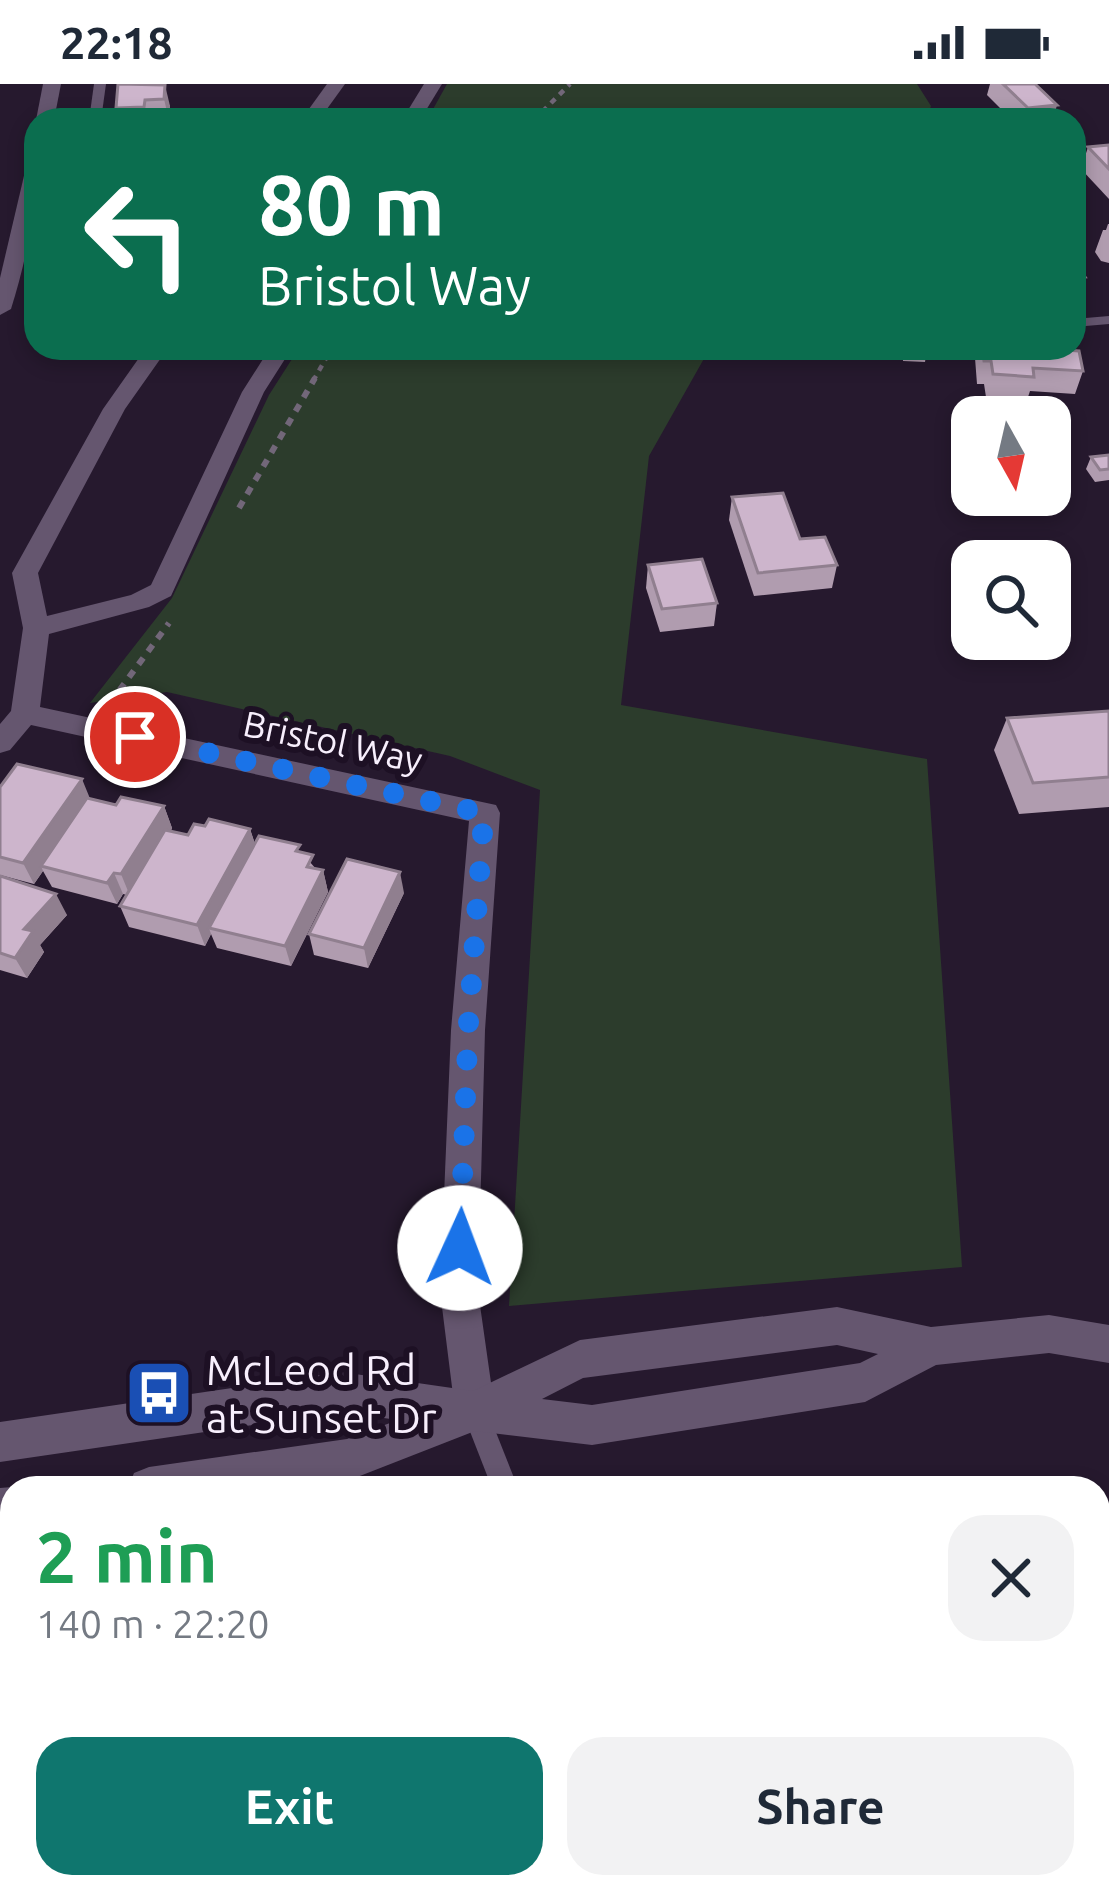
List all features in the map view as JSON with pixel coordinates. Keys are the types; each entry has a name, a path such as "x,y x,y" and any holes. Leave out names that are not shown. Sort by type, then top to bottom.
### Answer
{"street":[{"path":"0,308 24,220"},
{"path":"0,743 25,713 36,628 25,573 114,409 149,360"},
{"path":"36,628 140,601 163,590 253,392 273,360"},
{"name":"Bristol Way","path":"25,713 484,813 468,1030 459,1292 475,1411"},
{"path":"234,1476 347,1460 475,1411 580,1359 837,1326 931,1346 1049,1334 1109,1344"},
{"path":"0,1442 341,1392 592,1424 865,1382 931,1346"}],"lane":[{"path":"475,1411 500,1476"}],"path":[{"path":"546,108 570,84"}],"green space":[{"path":"447,84 917,84 931,106 930,108 434,108"},
{"path":"291,360 703,360 649,456 621,705 927,759 962,1267 509,1306 540,790 450,756 167,692 90,703 172,598 269,395"}],"building":[{"path":"118,84 165,85 164,99 145,100 144,107 116,108"},
{"path":"1003,84 1035,84 1057,105 1028,108"},
{"path":"1109,145 1109,169 1088,147"},
{"path":"1081,360 1083,371 1033,368 1034,377 993,374 991,361 984,361"},
{"path":"1109,455 1109,469 1100,470 1091,457"},
{"path":"783,493 800,539 825,537 837,565 758,573 732,497"},
{"path":"702,559 717,603 662,609 648,565"},
{"path":"1109,711 1109,777 1033,783 1007,718"},
{"path":"17,764 82,779 23,863 0,857 0,787"},
{"path":"121,797 164,806 121,874 114,873 107,883 41,866 87,798 116,805"},
{"path":"209,819 250,829 197,925 120,906 165,830 188,835 194,824 205,826"},
{"path":"259,836 300,845 296,851 313,855 307,867 323,870 285,946 209,928"},
{"path":"347,859 400,872 364,948 309,934"},
{"path":"0,876 56,894 24,929 33,931 15,958 0,953"}],"place":[{"name":"McLeod Rd at Sunset Dr","path":"159,1393"}],"route":[{"path":"135,737 484,813 468,1030 460,1248"}]}
